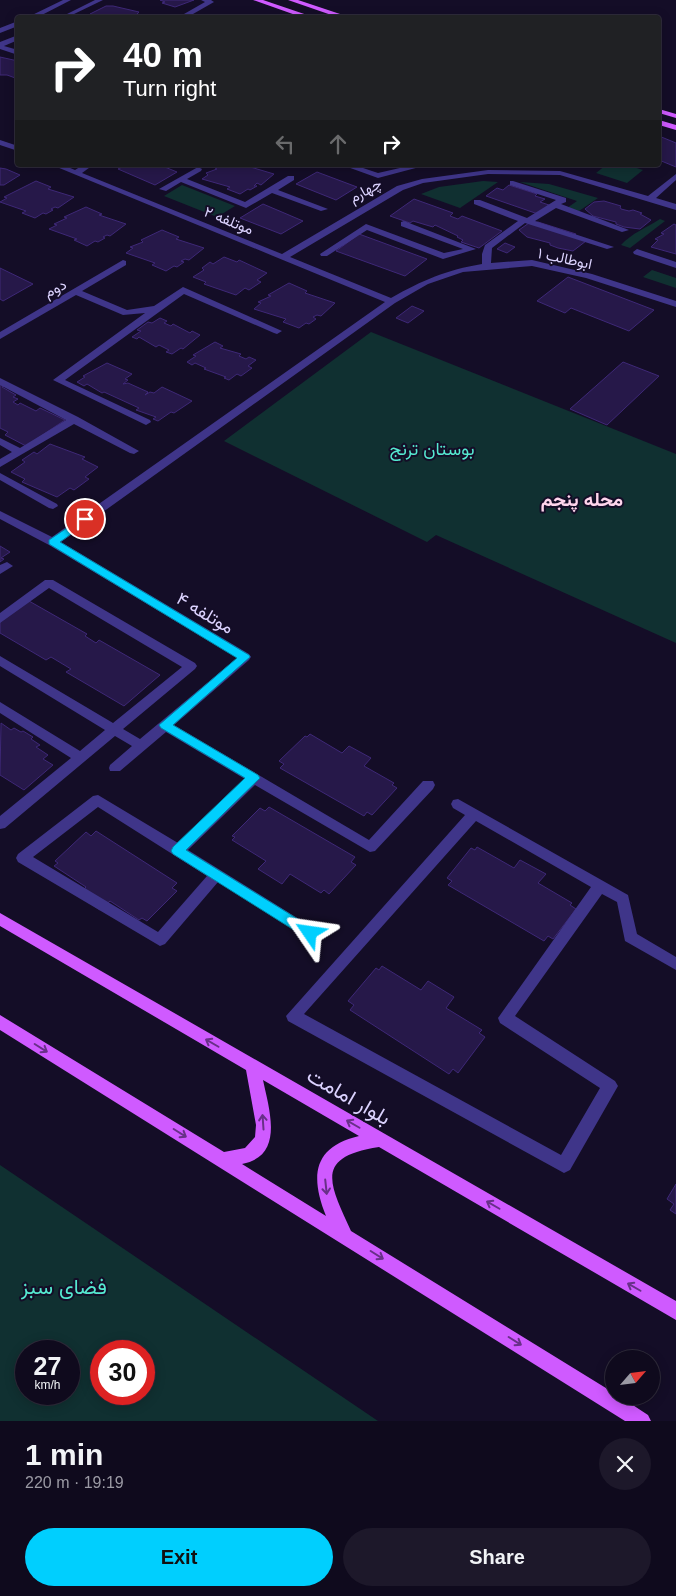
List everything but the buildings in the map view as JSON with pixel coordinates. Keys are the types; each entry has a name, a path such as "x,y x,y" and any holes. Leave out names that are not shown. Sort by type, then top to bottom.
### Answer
{"main road":[{"path":"256,0 304,15"},
{"path":"291,0 340,15"},
{"path":"661,112 676,116"},
{"path":"661,123 676,128"},
{"name":"بلوار امامت","path":"0,919 676,1311"},
{"path":"0,1022 642,1421"},
{"path":"222,1160 249,1155 263,1140 264,1125 253,1066"},
{"path":"345,1236 332,1213 326,1193 324,1172 335,1154 354,1144 380,1140"}],"street":[{"path":"36,15 68,0"},
{"path":"72,15 70,14 100,0"},
{"path":"186,15 211,2 204,0"},
{"path":"0,30 15,24"},
{"path":"0,46 15,38"},
{"path":"0,46 15,53"},
{"path":"0,142 15,148"},
{"name":"موتلفه ۲","path":"61,167 392,300"},
{"path":"75,173 86,167"},
{"path":"192,167 198,169"},
{"path":"163,189 202,167"},
{"path":"352,167 378,176 415,167"},
{"name":"چهارم","path":"284,257 400,188 422,181 490,169 560,173 676,206"},
{"path":"650,198 676,176"},
{"path":"180,179 246,205 291,178"},
{"path":"487,266 486,254 488,248 526,221 563,200 513,183"},
{"path":"271,190 324,209"},
{"path":"477,202 526,221 610,247"},
{"path":"555,205 625,230"},
{"path":"404,224 486,254"},
{"path":"324,254 366,226 443,256 472,249"},
{"path":"637,252 676,264"},
{"path":"76,291 123,263"},
{"name":"ابوطالب ۱","path":"392,300 425,282 461,270 532,263 589,276 676,304"},
{"path":"146,422 58,380 183,290 277,331"},
{"name":"دوم","path":"0,336 76,291 126,313 156,309"},
{"path":"53,542 392,300"},
{"path":"0,381 134,451"},
{"path":"0,464 74,419"},
{"path":"0,442 20,452"},
{"path":"0,476 53,506"},
{"name":"موتلفه ۴","path":"0,514 53,542 245,657 115,768"},
{"path":"0,619 49,583 191,666 0,824"},
{"path":"0,660 141,746"},
{"path":"0,707 80,757"},
{"path":"165,725 370,847 428,784"},
{"path":"178,851 254,778"},
{"path":"216,875 160,940 23,858 98,800 310,933"},
{"path":"458,804 623,900 630,937 676,964"},
{"path":"474,814 293,1016 564,1165 610,1086 505,1018 600,886"}],"green space":[{"path":"604,167 633,167 643,170 627,183 596,173"},
{"path":"483,181 498,182 460,208 421,194 439,187"},
{"path":"520,182 549,184 598,198 579,211 567,208 577,201"},
{"path":"182,185 235,206 217,217 164,196"},
{"path":"660,219 665,221 630,248 621,245 634,234"},
{"path":"652,270 676,278 676,288 643,277"},
{"name":"بوستان ترنج","path":"371,332 676,454 676,643 436,535 427,542 224,441"},
{"name":"فضای سبز","path":"0,1165 378,1421 0,1421"}],"district":[{"name":"محله پنجم","path":"582,499"}],"route":[{"path":"85,519 53,542 245,657 165,725 254,778 178,851 310,933"}]}
